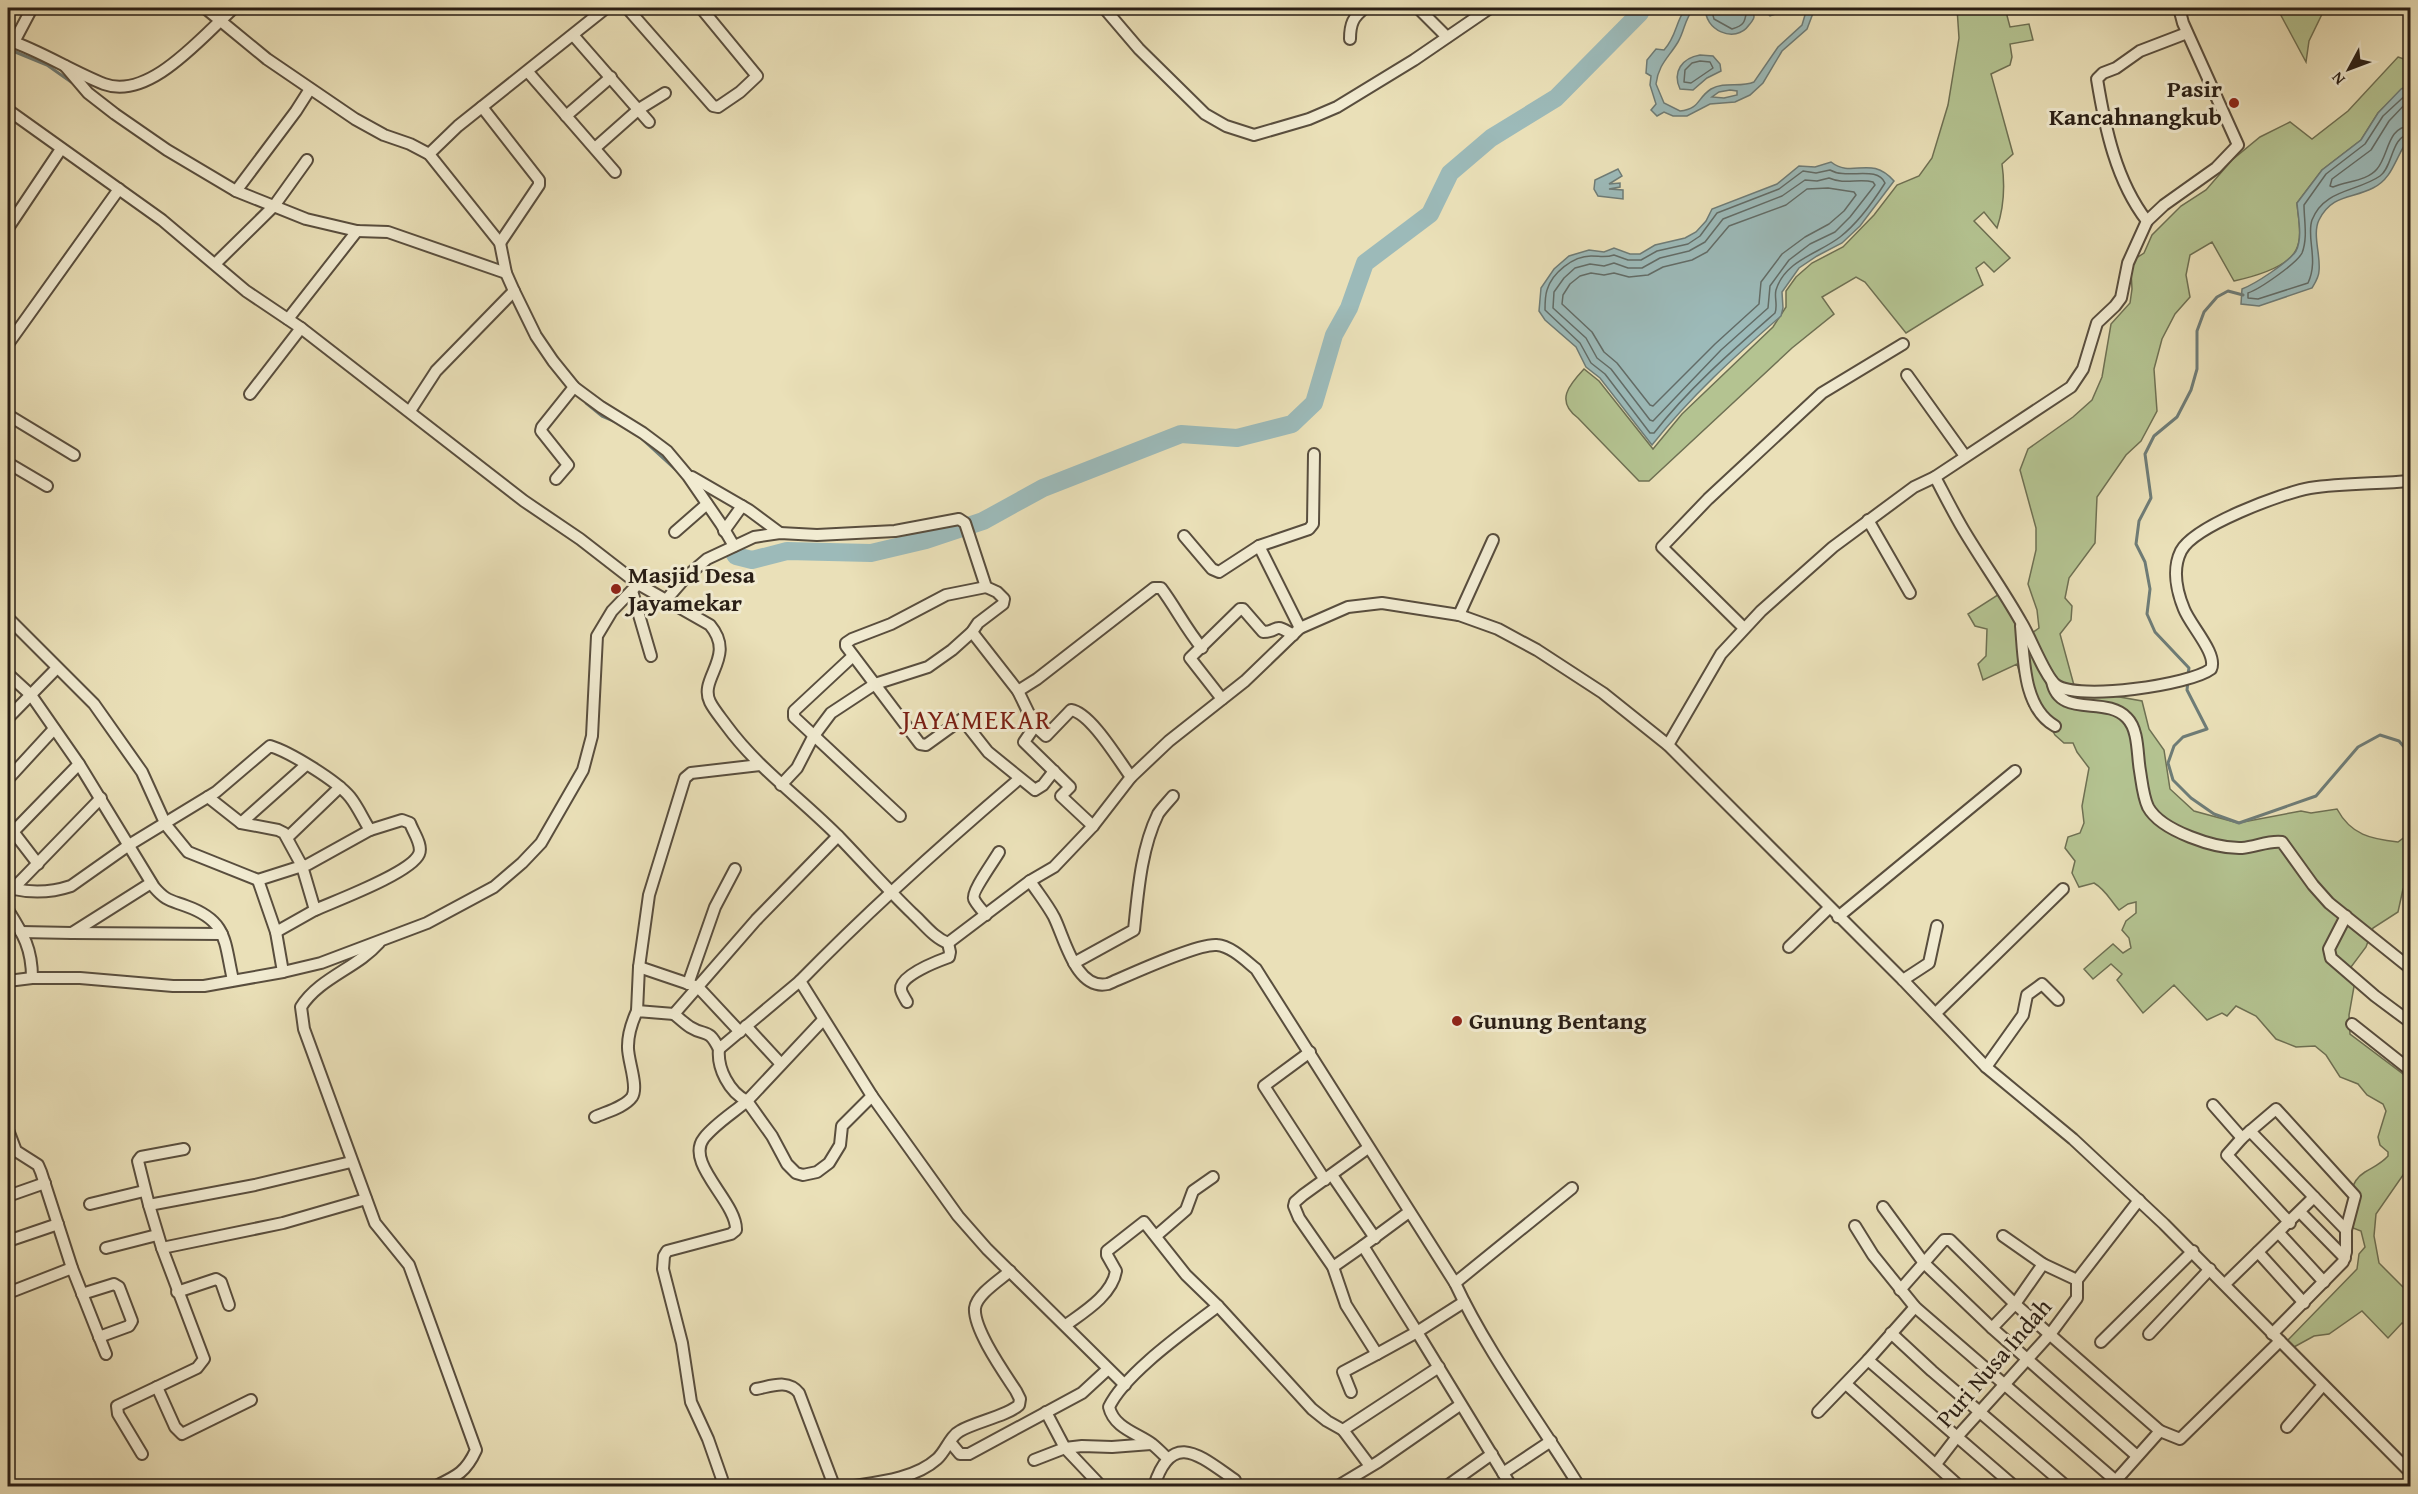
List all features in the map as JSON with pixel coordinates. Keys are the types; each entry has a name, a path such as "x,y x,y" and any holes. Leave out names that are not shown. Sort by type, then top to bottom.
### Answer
{"street":[{"path":"32,8 11,41 34,49 107,85 131,85 158,75 179,59 234,8"},
{"path":"205,8 310,89 384,135 410,144 429,154 500,243 506,273 536,336 574,387 667,451 688,476 734,546"},
{"path":"429,154 458,126 606,8"},
{"path":"627,8 713,106 718,107 740,92 757,76 701,8"},
{"path":"1104,8 1139,48 1205,114 1226,126 1254,135 1308,119 1337,107 1490,8"},
{"path":"1350,39 1351,12 1365,8"},
{"path":"1418,8 1447,37"},
{"path":"1668,745 1721,654 1761,611 1833,547 1868,520 1914,487 1935,477 2058,398 2076,382 2084,369 2097,323 2121,298 2128,263 2147,221 2216,168 2238,145 2187,33 2179,8"},
{"path":"2147,221 2135,206 2116,161 2104,122 2097,79 2098,76 2116,68 2140,51 2187,33"},
{"path":"573,35 649,122"},
{"path":"65,66 88,93 115,114 167,150 236,191 328,226 357,231 388,232 506,273"},
{"path":"528,72 615,172"},
{"path":"566,116 611,77"},
{"path":"236,191 310,89"},
{"path":"595,148 639,109 665,93"},
{"path":"482,107 539,180 539,185 500,243"},
{"path":"8,110 162,220 246,291 301,327 478,467 580,539 635,588 666,600 711,625 717,633 720,655 707,694 710,703 760,765 838,836 890,892 933,933 948,943 949,957 908,977 901,986 900,991 907,1002"},
{"path":"8,228 61,149"},
{"path":"215,264 274,206 307,160"},
{"path":"8,344 119,189"},
{"path":"288,319 357,231"},
{"path":"410,411 436,371 514,291"},
{"path":"250,394 301,327"},
{"path":"1744,628 1662,547 1708,499 1822,393 1903,344"},
{"path":"1907,375 1965,456"},
{"path":"556,479 568,465 541,431 574,387"},
{"path":"8,415 74,455"},
{"path":"1184,536 1212,569 1219,572 1259,546 1309,529 1313,524 1314,454"},
{"path":"8,463 47,486"},
{"path":"688,476 742,506 780,533"},
{"path":"1935,477 1962,527 2020,620 2052,681 2054,693 2066,703 2105,708 2127,717 2134,728 2146,801 2155,816 2177,831 2230,847 2250,847 2269,842 2282,842 2313,885 2346,916 2410,968"},
{"path":"2052,681 2063,689 2094,692 2125,690 2197,676 2211,669 2212,657 2184,609 2177,588 2178,560 2181,550 2188,542 2232,517 2294,492 2329,486 2410,481"},
{"path":"675,532 706,504"},
{"path":"724,531 742,506"},
{"path":"666,600 686,577 707,560 754,537 780,533 828,535 895,531 959,519 965,523 986,587"},
{"path":"1868,520 1910,593"},
{"path":"1459,615 1493,540"},
{"path":"1259,546 1297,632"},
{"path":"781,785 797,768 813,737 831,713 875,684 928,667 952,650 972,632 978,623 1004,601 997,592 986,587 946,595 891,624 852,639 846,643 846,646 853,656 875,684 920,744 926,745 962,719 988,752 1019,779 1035,789 1040,789 1054,771"},
{"path":"635,588 651,656"},
{"path":"8,981 32,978 80,978 173,986 204,986 283,972 321,963 427,923 494,887 541,843 583,770 592,736 597,636 612,611 635,588"},
{"path":"1018,691 1037,679 1154,588 1161,588 1176,609 1184,626 1202,648"},
{"path":"948,943 1054,867 1093,826 1131,777 1169,741 1245,681 1297,632 1348,607 1382,603 1459,615 1498,629 1537,650 1603,693 1668,745 1936,1013 1986,1067 2073,1139 2193,1251 2410,1472"},
{"path":"1222,699 1190,658 1240,609 1243,609 1263,632 1281,627 1297,632"},
{"path":"8,618 94,704 142,772 166,825 191,854 258,880 302,866 370,830 406,820 420,846 420,853 415,860 391,877 315,910 276,932"},
{"path":"2020,620 2032,697 2038,712 2045,721 2055,726"},
{"path":"972,632 1018,691 1035,726 1046,736 1071,710 1079,712 1097,731 1131,777"},
{"path":"853,656 794,711 794,717 900,816"},
{"path":"8,718 57,668"},
{"path":"8,674 31,695 79,764 152,883 167,900 205,913 222,933 233,980"},
{"path":"1035,726 1024,742 1070,787 1061,796 1093,826"},
{"path":"8,779 54,729"},
{"path":"11,891 27,892 71,886 129,845 166,825 208,797 270,746 340,787 350,797 370,830"},
{"path":"38,864 10,829 79,764"},
{"path":"241,823 306,765"},
{"path":"595,1117 625,1103 635,1089 628,1048 631,1023 637,1011 639,967 649,895 685,778 691,773 760,765"},
{"path":"1838,917 2015,771"},
{"path":"719,1049 801,981 890,892 960,828 1019,779"},
{"path":"288,837 340,787"},
{"path":"1074,963 1134,930 1138,886 1149,843 1159,814 1173,796"},
{"path":"208,797 241,823 278,830 288,837 302,866 315,910"},
{"path":"11,891 101,798"},
{"path":"674,1014 693,985 716,968 756,920 838,836"},
{"path":"986,915 974,898 974,891 989,872 999,852"},
{"path":"693,985 698,958 715,908 735,869"},
{"path":"258,880 276,932 283,972"},
{"path":"1030,882 1053,915 1074,963 1088,981 1101,986 1188,951 1219,945 1256,969 1455,1283 1464,1302 1579,1486"},
{"path":"72,933 152,883"},
{"path":"1936,1013 2063,889"},
{"path":"1789,947 1829,908"},
{"path":"8,910 28,945 32,960 32,978"},
{"path":"2346,916 2329,949 2331,958 2375,996 2410,1022"},
{"path":"1903,980 1929,963 1936,926"},
{"path":"21,932 222,933"},
{"path":"381,940 369,954 309,994 301,1006 304,1029 375,1223 409,1265 476,1450 469,1465 458,1476 436,1486"},
{"path":"698,958 716,968"},
{"path":"639,967 693,985 782,1064"},
{"path":"801,981 872,1096 958,1216 1125,1385"},
{"path":"1986,1067 2023,1015 2028,995 2042,984 2058,1000"},
{"path":"637,1011 674,1014 691,1028 707,1032 714,1038 719,1049 718,1059 727,1081 734,1092 747,1101 772,1136 787,1164 796,1173 803,1175 817,1172 830,1162 840,1145 842,1126 872,1096"},
{"path":"722,1486 722,1479 708,1438 691,1402 682,1343 663,1269 664,1256 670,1250 731,1234 736,1230 731,1210 703,1165 699,1152 703,1138 747,1101 823,1020"},
{"path":"2352,1024 2410,1070"},
{"path":"1310,1052 1264,1086 1375,1238"},
{"path":"2213,1106 2314,1197 2346,1230"},
{"path":"1900,1290 1944,1240 1950,1240 2015,1304 2051,1333 2160,1431 2180,1439 2276,1337 2304,1302 2340,1266 2344,1258 2346,1230 2354,1194 2281,1113 2274,1109 2227,1152 2228,1157 2290,1222"},
{"path":"8,1130 12,1152 38,1165 72,1268 106,1354"},
{"path":"1368,1148 1295,1202 1294,1206 1304,1227 1333,1268 1346,1305 1377,1354"},
{"path":"142,1454 118,1414 117,1406 197,1368 204,1359 157,1235 138,1161 141,1157 184,1149"},
{"path":"149,1205 255,1185 351,1162"},
{"path":"1156,1236 1186,1210 1193,1191 1213,1177"},
{"path":"8,1196 45,1183"},
{"path":"1455,1283 1572,1188"},
{"path":"90,1204 144,1191"},
{"path":"2225,1284 2314,1197"},
{"path":"162,1248 283,1223 366,1199"},
{"name":"Puri Nusa Indah","path":"1936,1464 1956,1438 2051,1333 2077,1298 2077,1280 2139,1200"},
{"path":"1883,1207 1923,1263 1992,1328 2137,1456"},
{"path":"1333,1268 1409,1212"},
{"path":"2300,1212 2344,1258"},
{"path":"1066,1325 1088,1309 1114,1281 1116,1271 1107,1256 1107,1251 1143,1222 1146,1223 1186,1275 1218,1306 1312,1409 1342,1430 1370,1466"},
{"path":"8,1241 58,1224"},
{"path":"1855,1226 1900,1290 1915,1307 2006,1385 2113,1484 2160,1431"},
{"path":"2279,1233 2324,1282"},
{"path":"106,1248 157,1235"},
{"path":"2003,1236 2043,1264 2077,1280"},
{"path":"1364,1246 1511,1486"},
{"path":"2101,1342 2193,1251"},
{"path":"2258,1252 2304,1302"},
{"path":"1992,1328 2015,1304 2043,1264"},
{"path":"8,1293 72,1268"},
{"path":"2149,1334 2211,1269"},
{"path":"854,1486 915,1472 932,1463 946,1450 953,1436 961,1430 1016,1408 1020,1402 1016,1391 982,1336 975,1309 978,1301 1010,1271"},
{"path":"177,1292 216,1279 221,1282 229,1305"},
{"path":"82,1294 114,1284 119,1287 132,1321 129,1326 99,1337"},
{"path":"1351,1392 1343,1372 1417,1332 1464,1302"},
{"path":"1167,1458 1151,1444 1119,1424 1111,1414 1109,1407 1125,1385 1159,1352 1218,1306"},
{"path":"1818,1412 1915,1307"},
{"path":"1891,1333 2066,1486"},
{"path":"1868,1360 2014,1486"},
{"path":"1342,1430 1438,1367"},
{"path":"950,1442 960,1454 969,1454 1082,1394 1108,1369"},
{"path":"756,1389 786,1384 795,1388 799,1393 832,1483 837,1486"},
{"path":"1846,1384 1959,1486"},
{"path":"2287,1426 2323,1385"},
{"path":"157,1387 175,1426 182,1434 251,1400"},
{"path":"1338,1486 1460,1405"},
{"path":"1046,1412 1065,1448 1101,1486"},
{"path":"1503,1473 1551,1441"},
{"path":"1034,1460 1065,1448 1151,1444"},
{"path":"1157,1484 1167,1458 1177,1452 1185,1452 1205,1459 1235,1480"},
{"path":"1447,1486 1492,1454"}],"green space":[{"path":"1957,8 2005,8 2010,27 2029,24 2033,40 2010,44 2012,57 2010,65 1991,74 2013,154 2002,164 2003,196 1997,228 1984,212 1974,221 2010,258 1994,272 1984,262 1976,268 1983,285 1906,333 1865,282 1856,277 1822,297 1834,314 1792,348 1649,481 1639,481 1571,412 1566,399 1569,387 1584,369 1599,381 1653,449 1682,414 1773,327 1786,307 1786,291 1796,277 1812,263 1843,247 1874,215 1897,185 1919,176 1932,158 1948,105 1959,38"},
{"path":"2277,8 2325,8 2309,41 2306,62"},
{"path":"2398,57 2410,61 2410,84 2378,113 2361,140 2322,170 2297,203 2298,245 2285,262 2268,271 2234,281 2212,242 2190,255 2186,275 2190,297 2175,314 2162,339 2154,369 2157,411 2141,441 2126,455 2097,497 2095,543 2069,578 2065,598 2072,606 2071,620 2060,634 2075,689 2142,701 2149,729 2164,750 2170,789 2194,811 2238,823 2301,811 2311,813 2337,809 2355,830 2371,837 2398,842 2410,833 2410,884 2403,889 2398,912 2373,928 2366,947 2348,971 2355,981 2349,1015 2350,1034 2403,1074 2410,1085 2410,1165 2376,1214 2374,1236 2379,1263 2410,1294 2410,1329 2402,1323 2388,1338 2362,1311 2329,1334 2314,1336 2294,1347 2287,1341 2357,1269 2359,1254 2365,1247 2361,1231 2353,1228 2351,1190 2358,1177 2388,1156 2388,1152 2380,1145 2378,1137 2386,1111 2383,1104 2367,1095 2358,1084 2340,1077 2326,1055 2315,1046 2296,1047 2276,1039 2256,1016 2236,1006 2227,1016 2222,1013 2207,1020 2174,985 2143,1013 2117,980 2122,974 2111,964 2093,979 2084,969 2113,944 2123,953 2131,948 2129,938 2122,930 2126,921 2136,913 2136,902 2119,910 2105,892 2094,883 2079,887 2072,873 2075,861 2065,848 2068,837 2080,833 2084,823 2082,806 2089,768 2073,743 2064,743 2055,735 2046,719 2029,706 2017,664 1983,680 1978,664 1986,656 1987,629 1975,626 1968,614 2007,589 2032,633 2039,628 2037,610 2028,584 2036,550 2036,528 2020,470 2028,449 2073,417 2092,400 2102,377 2111,324 2130,303 2131,271 2135,259 2144,253 2152,235 2181,206 2206,190 2232,160 2260,137 2290,122 2312,139 2348,111"}],"water":[{"path":"1686,8 1694,8 1678,42 1661,66 1656,84 1664,103 1680,111 1691,108 1706,92 1716,87 1754,82 1778,47 1802,25 1805,15 1804,8 1815,8 1807,29 1782,51 1763,83 1750,95 1735,102 1710,104 1687,116 1673,116 1664,112 1657,116 1651,110 1656,104 1650,85 1651,76 1646,73 1647,60 1656,49 1664,50 1668,45","holes":["1737,91 1737,95 1724,98 1712,97 1719,92"]},
{"path":"1706,8 1754,8 1754,17 1743,31 1728,34 1721,32 1709,22"},
{"path":"1766,8 1793,8 1770,16 1764,10"},
{"path":"1700,55 1713,56 1720,64 1721,71 1707,78 1693,90 1680,89 1677,77 1680,67 1688,59"},
{"path":"2410,84 2410,137 2386,178 2373,188 2336,201 2319,220 2316,238 2319,273 2312,288 2259,306 2241,304 2242,289 2271,272 2296,251 2300,234 2297,203 2322,170 2361,140 2378,113 2401,89"},
{"path":"1831,162 1839,167 1877,169 1894,181 1860,226 1842,243 1799,268 1782,292 1781,316 1682,410 1652,445 1600,378 1586,367 1576,347 1545,320 1539,311 1541,288 1554,269 1569,256 1589,250 1604,252 1614,248 1630,254 1640,254 1655,245 1685,238 1696,232 1706,221 1712,209 1777,184 1799,166 1815,167"},
{"path":"1618,169 1622,176 1609,184 1620,183 1620,187 1609,189 1623,190 1623,199 1598,196 1594,189 1595,180"}],"waterway":[{"path":"733,551 736,556 752,560 787,551 871,553 926,540 983,521 1043,488 1181,434 1237,438 1292,424 1314,403 1334,335 1349,308 1365,263 1430,214 1450,173 1491,138 1556,98 1640,13 1642,8"},
{"path":"8,49 47,65 74,84"},
{"path":"2188,674 2189,668 2155,632 2147,614 2150,589 2145,562 2136,544 2139,521 2151,498 2145,454 2154,436 2177,417 2191,390 2197,369 2197,331 2204,312 2217,297 2228,291 2243,295"},
{"path":"586,403 602,416 616,422"},
{"path":"641,438 676,470"},
{"path":"2188,681 2187,690 2207,729 2183,737 2174,746 2168,763 2173,780 2191,798 2214,814 2239,823 2316,796 2358,747 2380,735 2399,741 2410,754"}],"place":[{"name":"Pasir Kancahnangkub","path":"2234,103"},
{"name":"Masjid Desa Jayamekar","path":"616,589"},
{"name":"Gunung Bentang","path":"1457,1021"}],"district":[{"name":"JAYAMEKAR","path":"977,720"}]}
